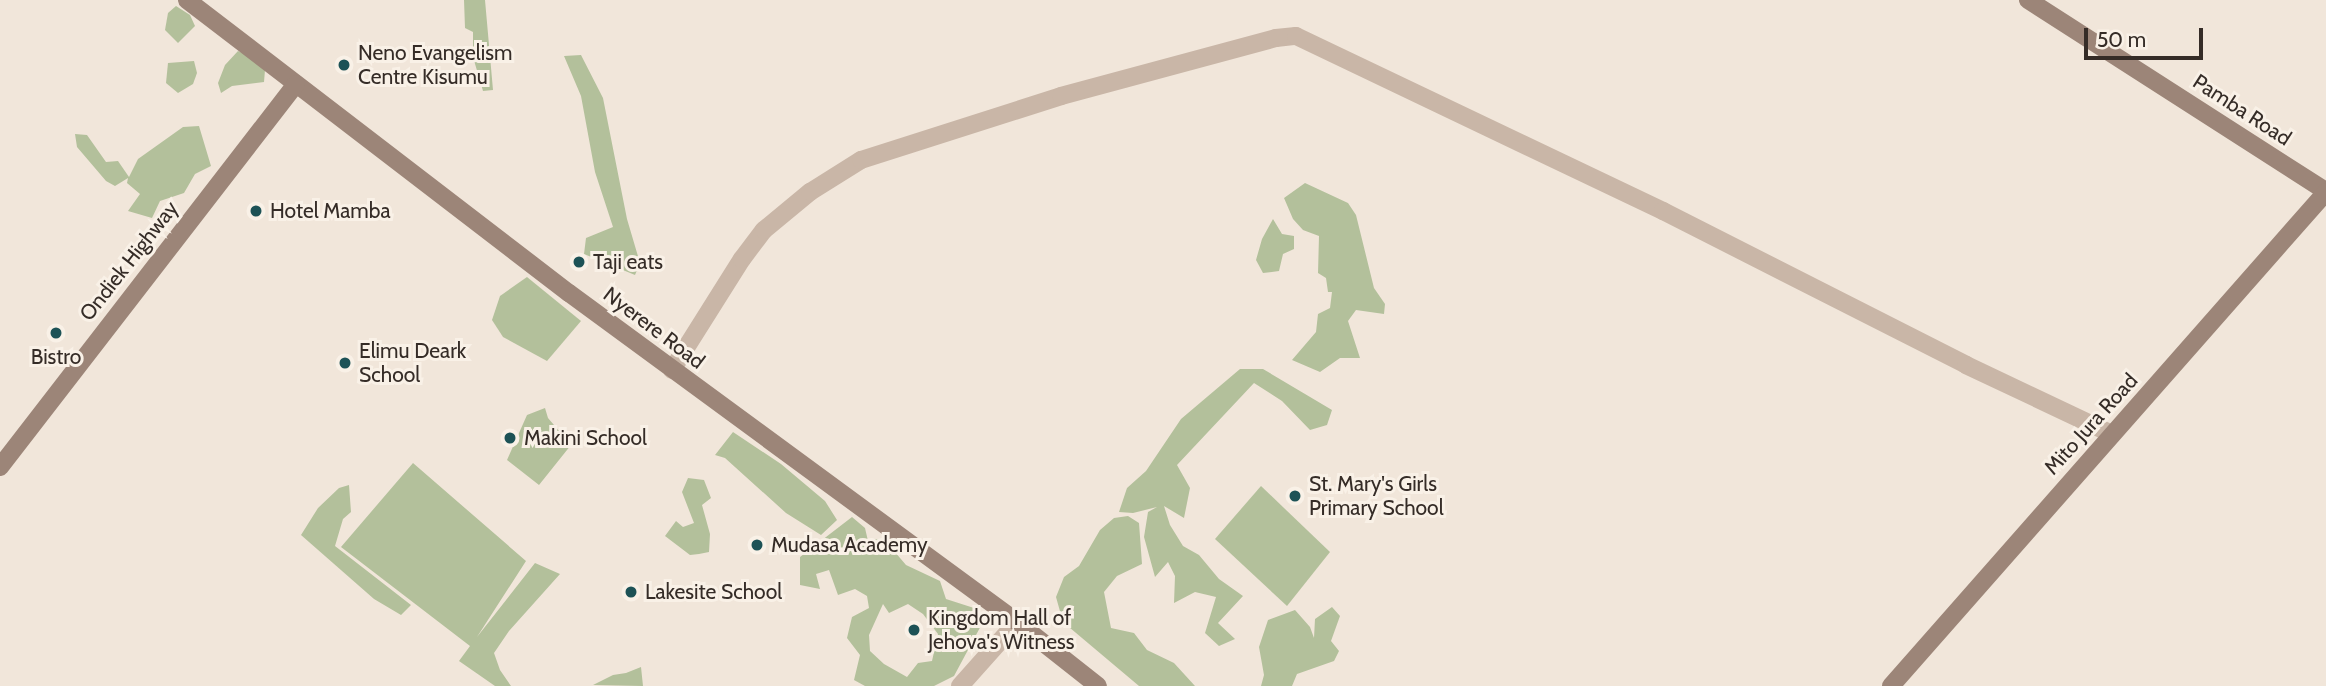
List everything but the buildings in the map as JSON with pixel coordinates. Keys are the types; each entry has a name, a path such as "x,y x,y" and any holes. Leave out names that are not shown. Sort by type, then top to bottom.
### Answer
{"main road":[{"name":"Nyerere Road","path":"187,0 672,370 1017,622 1098,686"},
{"name":"Pamba Road","path":"2028,0 2326,192"},
{"name":"Ondiek Highway","path":"0,467 296,84"},
{"name":"Mito Jura Road","path":"1891,686 2326,192"}],"street":[{"path":"672,370 742,259 764,230 810,192 861,160 1084,90 1276,38 1296,36 1663,211 1966,365 2112,433"},
{"path":"960,686 1017,622"}],"green space":[{"path":"464,0 485,0 493,90 483,91 473,57 473,32 465,28"},
{"path":"176,6 190,15 195,26 178,43 165,30 168,13"},
{"path":"238,51 254,58 265,70 264,82 232,86 221,93 218,83 225,65"},
{"path":"581,55 603,98 627,219 640,263 635,275 584,254 586,238 613,227 595,172 581,96 564,56"},
{"path":"194,61 197,73 193,84 178,93 166,83 168,63"},
{"path":"199,126 211,166 195,174 184,193 160,201 152,218 128,211 140,194 127,183 128,178 115,186 106,181 77,147 75,134 87,135 106,162 118,161 129,177 138,159 183,127"},
{"path":"1305,183 1348,203 1356,215 1374,288 1385,304 1384,314 1356,310 1348,321 1360,358 1340,358 1320,372 1292,360 1316,332 1318,314 1330,308 1332,292 1328,292 1326,278 1318,273 1319,236 1303,230 1293,219 1284,198"},
{"path":"1273,219 1282,234 1294,236 1294,249 1283,254 1279,271 1263,273 1256,260 1262,239"},
{"path":"527,277 581,321 547,361 503,337 492,320 500,296"},
{"path":"1240,369 1263,369 1332,410 1327,425 1310,430 1282,401 1254,383 1177,465 1190,488 1184,518 1164,506 1170,525 1183,546 1199,555 1219,579 1243,596 1218,623 1235,639 1219,646 1205,633 1216,597 1195,592 1174,603 1175,576 1168,562 1155,577 1144,537 1148,512 1157,507 1133,513 1119,512 1127,488 1146,471 1181,419"},
{"path":"545,408 548,418 571,445 539,485 507,460 527,415"},
{"path":"733,432 781,464 825,501 837,520 821,535 786,513 725,458 715,455"},
{"path":"413,463 526,561 477,637 535,563 560,574 509,631 494,653 500,670 511,686 495,686 459,661 470,646 341,547"},
{"path":"688,478 704,480 711,498 702,505 710,534 709,552 690,555 665,536 676,521 683,527 694,523 682,492"},
{"path":"349,485 351,512 343,519 335,546 411,605 401,615 374,599 301,535 318,508 339,488"},
{"path":"1261,486 1330,552 1287,606 1215,539"},
{"path":"1128,516 1139,523 1142,564 1117,576 1104,592 1111,628 1134,633 1147,650 1174,663 1195,686 1139,686 1063,622 1056,597 1064,577 1079,566 1100,530 1114,518"},
{"path":"852,517 865,528 868,541 883,538 906,565 940,581 946,599 974,608 983,622 954,676 934,686 865,686 854,680 860,655 847,638 852,617 869,608 867,596 855,589 838,595 829,570 816,574 820,589 800,585 800,557","holes":["883,604 889,613 908,604 923,614 938,634 932,661 918,663 907,677 884,664 870,651 869,635"]},
{"path":"1332,607 1340,616 1331,641 1339,651 1334,661 1297,674 1292,686 1261,686 1264,675 1259,647 1268,620 1295,610 1310,627 1314,638 1315,619"},
{"path":"641,667 643,686 593,685 613,675"}],"place":[{"name":"Neno Evangelism Centre Kisumu","path":"344,65"},
{"name":"Hotel Mamba","path":"256,211"},
{"name":"Taji eats","path":"579,262"},
{"name":"Bistro","path":"56,333"},
{"name":"Elimu Deark School","path":"345,363"},
{"name":"Makini School","path":"510,438"},
{"name":"St. Mary's Girls Primary School","path":"1295,496"},
{"name":"Mudasa Academy","path":"757,545"},
{"name":"Lakesite School","path":"631,592"},
{"name":"Kingdom Hall of Jehova's Witness","path":"914,630"}]}
